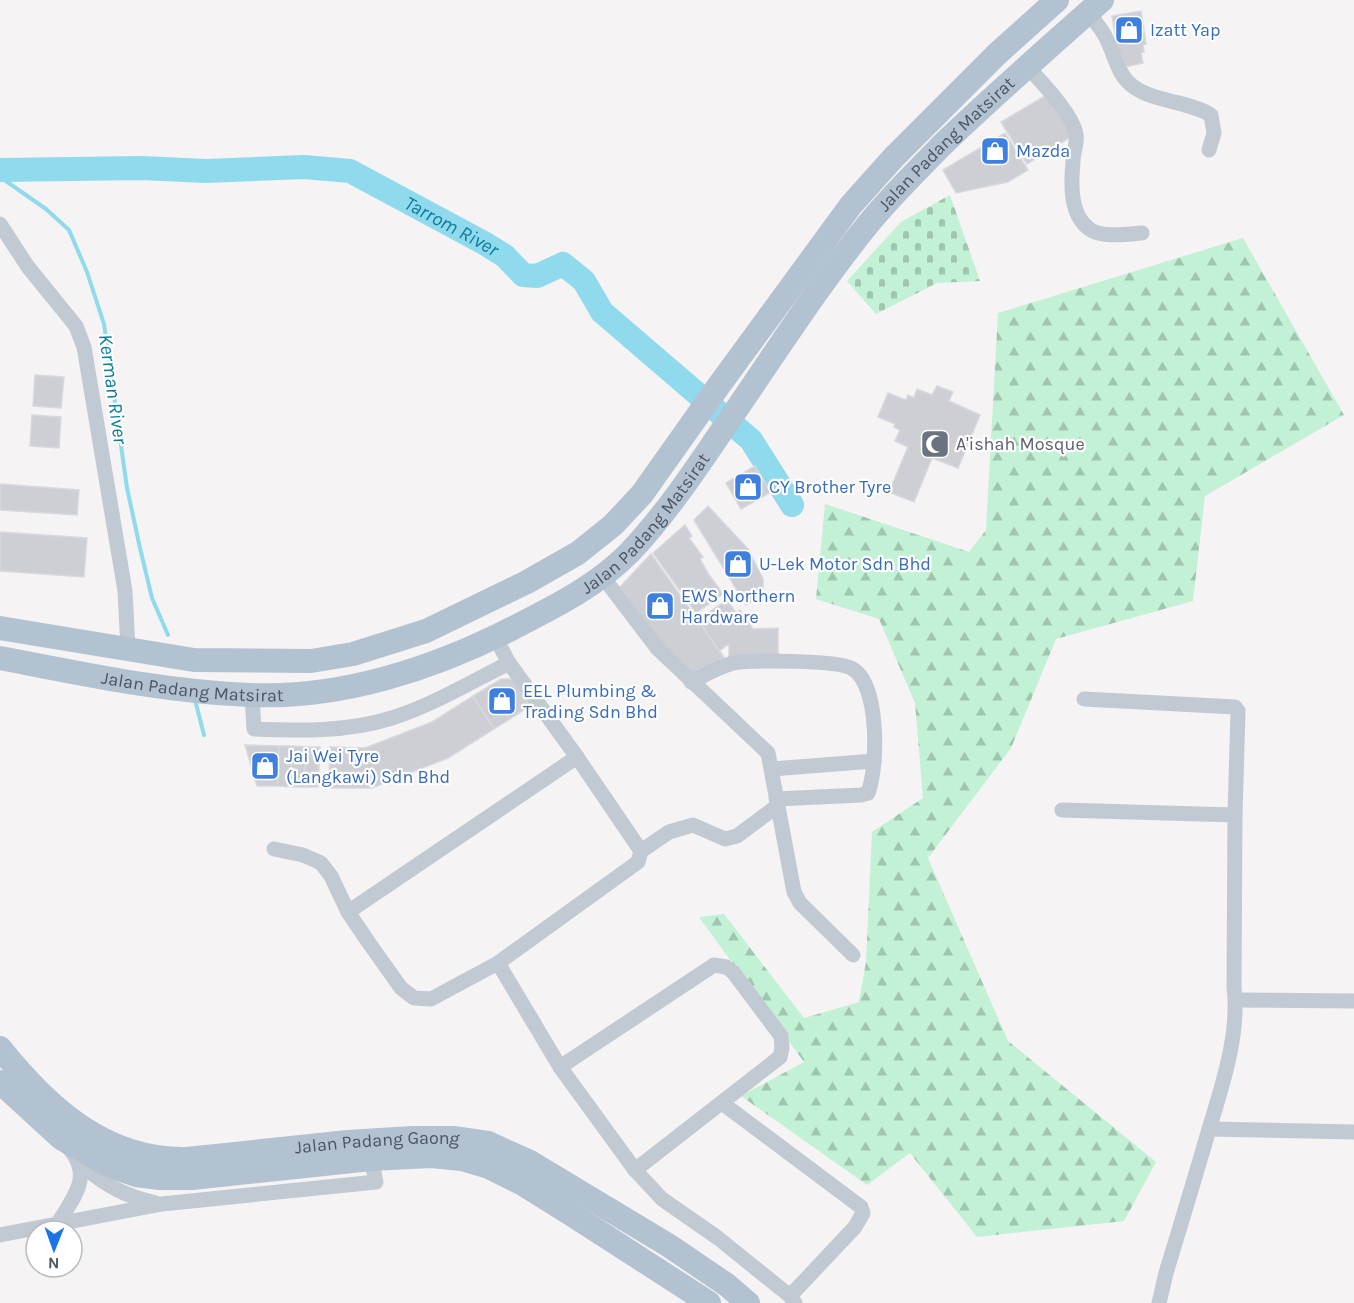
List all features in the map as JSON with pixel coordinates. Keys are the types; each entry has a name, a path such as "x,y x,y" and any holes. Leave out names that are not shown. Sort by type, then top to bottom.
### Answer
{"main road":[{"name":"Jalan Padang Matsirat","path":"0,628 194,660 311,661 353,654 426,631 526,582 578,553 613,525 642,494 851,205 894,156 997,54 1057,0"},
{"name":"Jalan Padang Matsirat","path":"0,658 178,689 252,695 323,691 416,670 495,637 564,602 603,577 630,552 668,508 798,320 870,222 912,175 1027,66 1095,6"},
{"path":"85,674 90,643"},
{"name":"Jalan Padang Gaong","path":"0,1048 55,1108 78,1126 113,1145 162,1160 371,1160 453,1138 488,1143 530,1162 668,1245 727,1285 748,1303"},
{"name":"Jalan Padang Gaong","path":"0,1082 61,1138 108,1165 136,1175 192,1178 431,1156 462,1159 489,1167 523,1184 709,1303"}],"street":[{"path":"1095,6 1120,71 1128,83 1141,91 1197,108 1211,115 1214,133 1209,150"},
{"path":"1027,66 1065,113 1075,130 1077,137 1073,153 1072,189 1077,213 1083,222 1091,231 1110,235 1142,233"},
{"path":"0,224 28,267 76,326 84,346 125,591 128,649"},
{"path":"603,577 657,648 765,748 772,769 776,803 796,898 853,955"},
{"path":"495,637 509,663 641,851"},
{"path":"274,849 303,855 321,863 332,876 348,912 400,988 414,998 431,999 498,963 638,862 641,851 669,832 693,825 725,839 737,836 776,803 868,793 874,761 871,702 861,675 852,668 837,664 755,661 734,663 718,668 692,682"},
{"path":"252,695 254,729 315,730 357,726 392,717 431,702 509,663"},
{"path":"1084,699 1235,706 1238,711 1235,815 1234,987 1236,1000 1225,1074 1159,1303"},
{"path":"348,912 577,757"},
{"path":"772,769 874,761"},
{"path":"1062,810 1235,815"},
{"path":"498,963 560,1067 635,1170 662,1199 718,1238 793,1299 855,1227 863,1213 861,1207 722,1103"},
{"path":"560,1067 714,965 726,967 737,977 753,1002 781,1036 780,1058 635,1170"},
{"path":"1236,1000 1354,1000"},
{"path":"1209,1129 1354,1132"},
{"path":"61,1138 81,1165 112,1188 132,1198 162,1204"},
{"path":"84,1220 371,1160"},
{"path":"61,1219 75,1195 81,1179 81,1165"},
{"path":"0,1235 24,1231"}],"green space":[{"path":"950,195 980,281 937,283 876,314 847,281 901,222"},
{"path":"1243,238 1344,415 1205,496 1193,601 1056,639 1011,748 928,858 1008,1041 1156,1162 1124,1221 977,1237 910,1153 867,1185 741,1096 804,1062 699,917 724,914 804,1018 859,1002 866,962 872,832 923,798 915,703 879,619 816,599 825,504 969,552 986,530 998,313"}],"building":[{"name":"Izatt Yap","path":"1141,11 1146,44 1143,45 1144,52 1141,53 1143,63 1124,67 1122,56 1119,57 1112,16"},
{"path":"1048,94 1074,135 1027,164 1001,122"},
{"name":"Mazda","path":"1005,133 1028,170 1008,182 956,193 943,170"},
{"path":"35,375 64,377 61,408 33,406"},
{"name":"A'ishah Mosque","path":"937,386 953,392 949,401 980,415 958,468 932,458 914,502 889,492 908,447 895,441 900,430 894,427 895,424 878,417 888,393 906,400 908,395 914,398 917,389 932,395"},
{"path":"32,415 61,417 59,448 30,446"},
{"name":"CY Brother Tyre","path":"755,466 771,492 741,509 726,483"},
{"path":"0,484 79,490 77,515 0,510"},
{"name":"U-Lek Motor Sdn Bhd","path":"708,506 748,549 763,579 763,594 746,605 694,520"},
{"path":"685,525 692,536 689,538 703,557 700,559 723,594 696,613 653,553"},
{"path":"0,532 87,538 84,577 0,571"},
{"name":"EWS Northern Hardware","path":"651,554 724,657 695,677 662,647 620,587"},
{"path":"727,600 736,613 740,610 753,629 778,628 778,657 729,657 729,644 719,651 701,624 711,617 708,613"},
{"name":"EEL Plumbing & Trading Sdn Bhd","path":"501,679 513,679 530,706 494,729 473,696"},
{"path":"473,696 494,729 448,758 372,788 329,788 330,747 365,748 432,722"},
{"name":"Jai Wei Tyre (Langkawi) Sdn Bhd","path":"245,745 279,746 278,786 257,786"},
{"path":"279,746 293,746 291,787 278,786"},
{"path":"293,746 306,747 305,787 291,787"},
{"path":"306,747 320,747 318,787 305,787"}],"waterway":[{"name":"Tarrom River","path":"0,170 142,168 206,171 304,167 350,171 484,243 505,256 523,275 537,276 563,264 584,281 602,312 751,440 792,505"},
{"name":"Kerman River","path":"0,177 46,209 69,230 87,272 104,324 127,488 140,548 152,598 168,635"},
{"path":"195,700 204,735"}],"place":[{"name":"Izatt Yap","path":"1129,30"},
{"name":"Mazda","path":"995,151"},
{"name":"A'ishah Mosque","path":"935,444"},
{"name":"CY Brother Tyre","path":"748,487"},
{"name":"U-Lek Motor Sdn Bhd","path":"738,564"},
{"name":"EWS Northern Hardware","path":"660,606"},
{"name":"EEL Plumbing & Trading Sdn Bhd","path":"502,701"},
{"name":"Jai Wei Tyre (Langkawi) Sdn Bhd","path":"265,766"}]}
